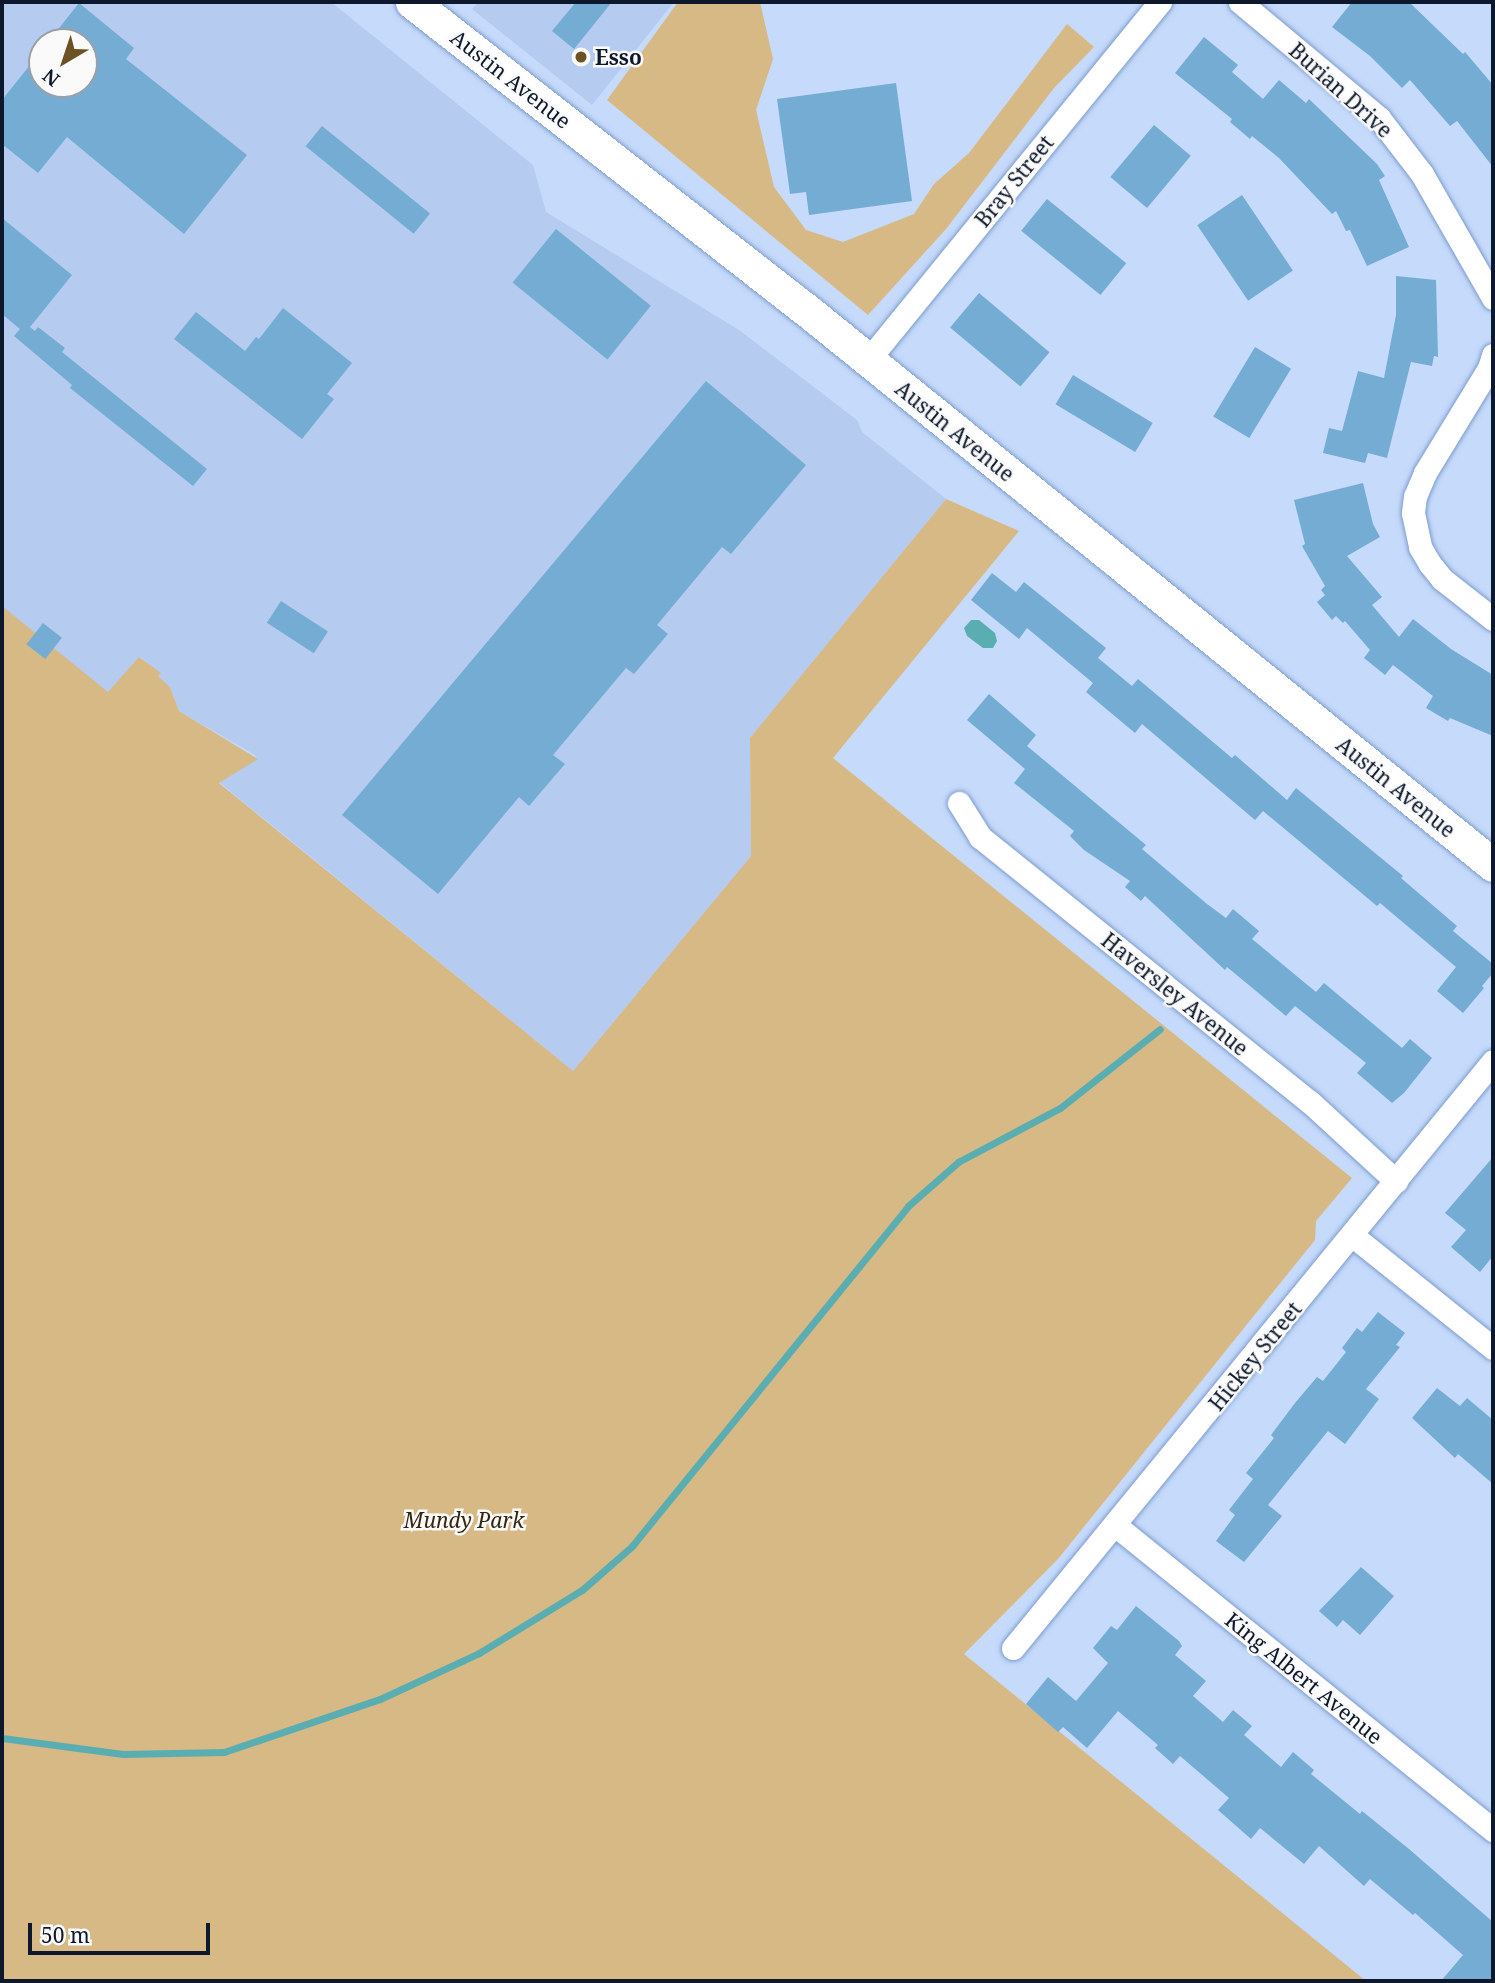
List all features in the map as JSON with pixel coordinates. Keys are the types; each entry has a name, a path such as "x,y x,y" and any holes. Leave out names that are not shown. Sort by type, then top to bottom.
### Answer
{"main road":[{"name":"Austin Avenue","path":"420,4 868,360 1493,865"}],"street":[{"name":"Bray Street","path":"868,360 1160,2"},
{"name":"Burian Drive","path":"1240,2 1379,118 1422,174 1493,298"},
{"path":"1493,355 1489,368 1425,473 1415,496 1413,513 1420,547 1430,564 1442,579 1493,620"},
{"name":"Haversley Avenue","path":"959,803 980,837 1310,1102 1396,1181"},
{"name":"Hickey Street","path":"1013,1648 1353,1236 1493,1061"},
{"path":"1353,1236 1493,1348"},
{"name":"King Albert Avenue","path":"1115,1525 1493,1830"}],"shaded area":[{"path":"2,2 331,2 533,165 546,212 739,330 857,420 862,432 946,499 750,738 751,856 573,1071 219,782 257,759 255,755 179,711 170,687 158,676 160,673 140,657 95,709 2,653"},
{"name":"Esso","path":"478,2 674,2 592,105 472,9"},
{"path":"971,620 979,620 995,633 997,641 993,648 983,648 967,636 964,628"}],"green space":[{"path":"678,2 760,2 773,59 756,110 774,187 806,230 843,242 914,214 934,184 969,153 1067,24 1094,47 1054,88 946,229 868,315 607,100"},
{"name":"Mundy Park","path":"946,499 1019,531 833,758 1352,1178 1316,1221 1315,1240 1058,1559 964,1654 1366,1981 2,1981 2,606 108,692 139,657 161,673 158,676 170,687 179,711 258,759 219,783 573,1071 751,856 750,738"}],"building":[{"path":"576,2 612,2 574,49 552,31"},
{"path":"1352,2 1409,2 1463,54 1465,52 1493,85 1493,167 1457,121 1450,126 1410,80 1402,88 1370,56 1332,27"},
{"path":"79,3 134,48 126,59 247,155 184,234 67,137 38,173 2,144 2,100 28,68 28,98 98,98 98,28 59,28"},
{"path":"1204,37 1238,65 1232,72 1263,99 1279,80 1306,103 1309,99 1377,164 1385,176 1379,180 1409,247 1367,266 1350,230 1346,231 1336,211 1332,214 1279,158 1252,136 1250,139 1230,122 1232,119 1175,73"},
{"path":"896,83 912,201 809,215 806,192 790,194 777,99"},
{"path":"1154,125 1191,156 1147,208 1110,177"},
{"path":"322,126 430,213 414,234 306,146"},
{"path":"1242,195 1293,270 1248,301 1197,225"},
{"path":"1047,199 1126,263 1100,295 1021,231"},
{"path":"2,218 72,275 30,327 35,331 38,327 65,348 62,352 207,469 193,486 70,388 72,385 14,336 20,329 2,314"},
{"path":"556,229 651,306 607,359 513,283"},
{"path":"1396,276 1436,280 1438,357 1434,356 1432,366 1411,362 1387,458 1368,453 1365,463 1323,453 1329,428 1342,431 1358,371 1384,378 1396,315"},
{"path":"979,293 1049,352 1021,387 950,327"},
{"path":"283,308 352,363 327,394 334,399 302,439 174,339 196,312 245,351 256,337 259,339"},
{"path":"1255,347 1291,369 1249,438 1213,416"},
{"path":"1073,375 1153,423 1135,452 1055,404"},
{"path":"706,381 806,465 731,554 722,547 657,625 668,634 634,674 626,668 553,755 565,764 529,806 519,797 438,894 342,815"},
{"path":"1363,483 1373,524 1380,537 1347,556 1382,597 1372,605 1399,637 1413,619 1451,649 1493,675 1493,736 1450,718 1448,721 1426,708 1433,696 1393,665 1385,675 1364,658 1370,650 1345,621 1343,623 1336,616 1332,620 1317,602 1325,595 1321,590 1325,586 1302,546 1305,544 1294,500"},
{"path":"992,573 1016,592 1024,582 1106,648 1098,658 1132,686 1138,679 1232,758 1235,755 1287,800 1296,788 1403,876 1401,878 1457,926 1453,931 1493,964 1493,973 1482,986 1484,988 1463,1013 1437,991 1456,967 1380,903 1377,906 1263,811 1255,820 1142,724 1135,733 1086,692 1093,683 1027,628 1019,639 971,600"},
{"path":"281,601 328,631 314,653 267,623"},
{"path":"43,623 62,638 45,659 26,644"},
{"path":"989,694 1036,735 1027,746 1146,845 1142,849 1207,904 1226,918 1233,909 1259,931 1252,939 1316,992 1324,983 1402,1048 1410,1039 1432,1058 1404,1093 1392,1103 1357,1073 1366,1063 1295,1006 1286,1016 1227,967 1225,970 1145,896 1141,901 1125,887 1130,881 1084,850 1070,836 1074,831 1014,783 1025,769 967,720"},
{"path":"1493,1157 1493,1256 1480,1272 1451,1247 1466,1230 1445,1213"},
{"path":"1378,1312 1405,1333 1396,1345 1400,1347 1366,1389 1379,1399 1345,1444 1328,1431 1268,1505 1282,1516 1244,1562 1216,1541 1235,1515 1229,1510 1253,1479 1246,1473 1274,1438 1271,1435 1295,1403 1317,1377 1323,1381 1346,1352 1342,1348 1357,1328 1362,1332"},
{"path":"1437,1388 1460,1406 1467,1398 1493,1420 1493,1484 1458,1454 1455,1458 1412,1418"},
{"path":"1361,1567 1394,1596 1360,1635 1343,1620 1337,1627 1319,1611"},
{"path":"1136,1606 1179,1641 1182,1646 1175,1655 1206,1681 1193,1696 1223,1722 1233,1710 1252,1726 1244,1735 1281,1767 1293,1752 1314,1770 1311,1774 1409,1849 1493,1922 1493,1981 1441,1981 1463,1955 1415,1913 1413,1915 1370,1879 1364,1886 1319,1846 1304,1864 1260,1828 1251,1839 1218,1810 1229,1798 1180,1756 1173,1764 1155,1748 1158,1745 1118,1711 1087,1748 1063,1727 1058,1732 1026,1704 1048,1677 1076,1701 1108,1663 1093,1648 1111,1626 1117,1630"}],"waterway":[{"path":"2,1738 123,1754 224,1752 380,1699 479,1653 582,1590 632,1546 908,1206 958,1162 1060,1108 1160,1029"}],"place":[{"name":"Esso","path":"581,57"}]}
